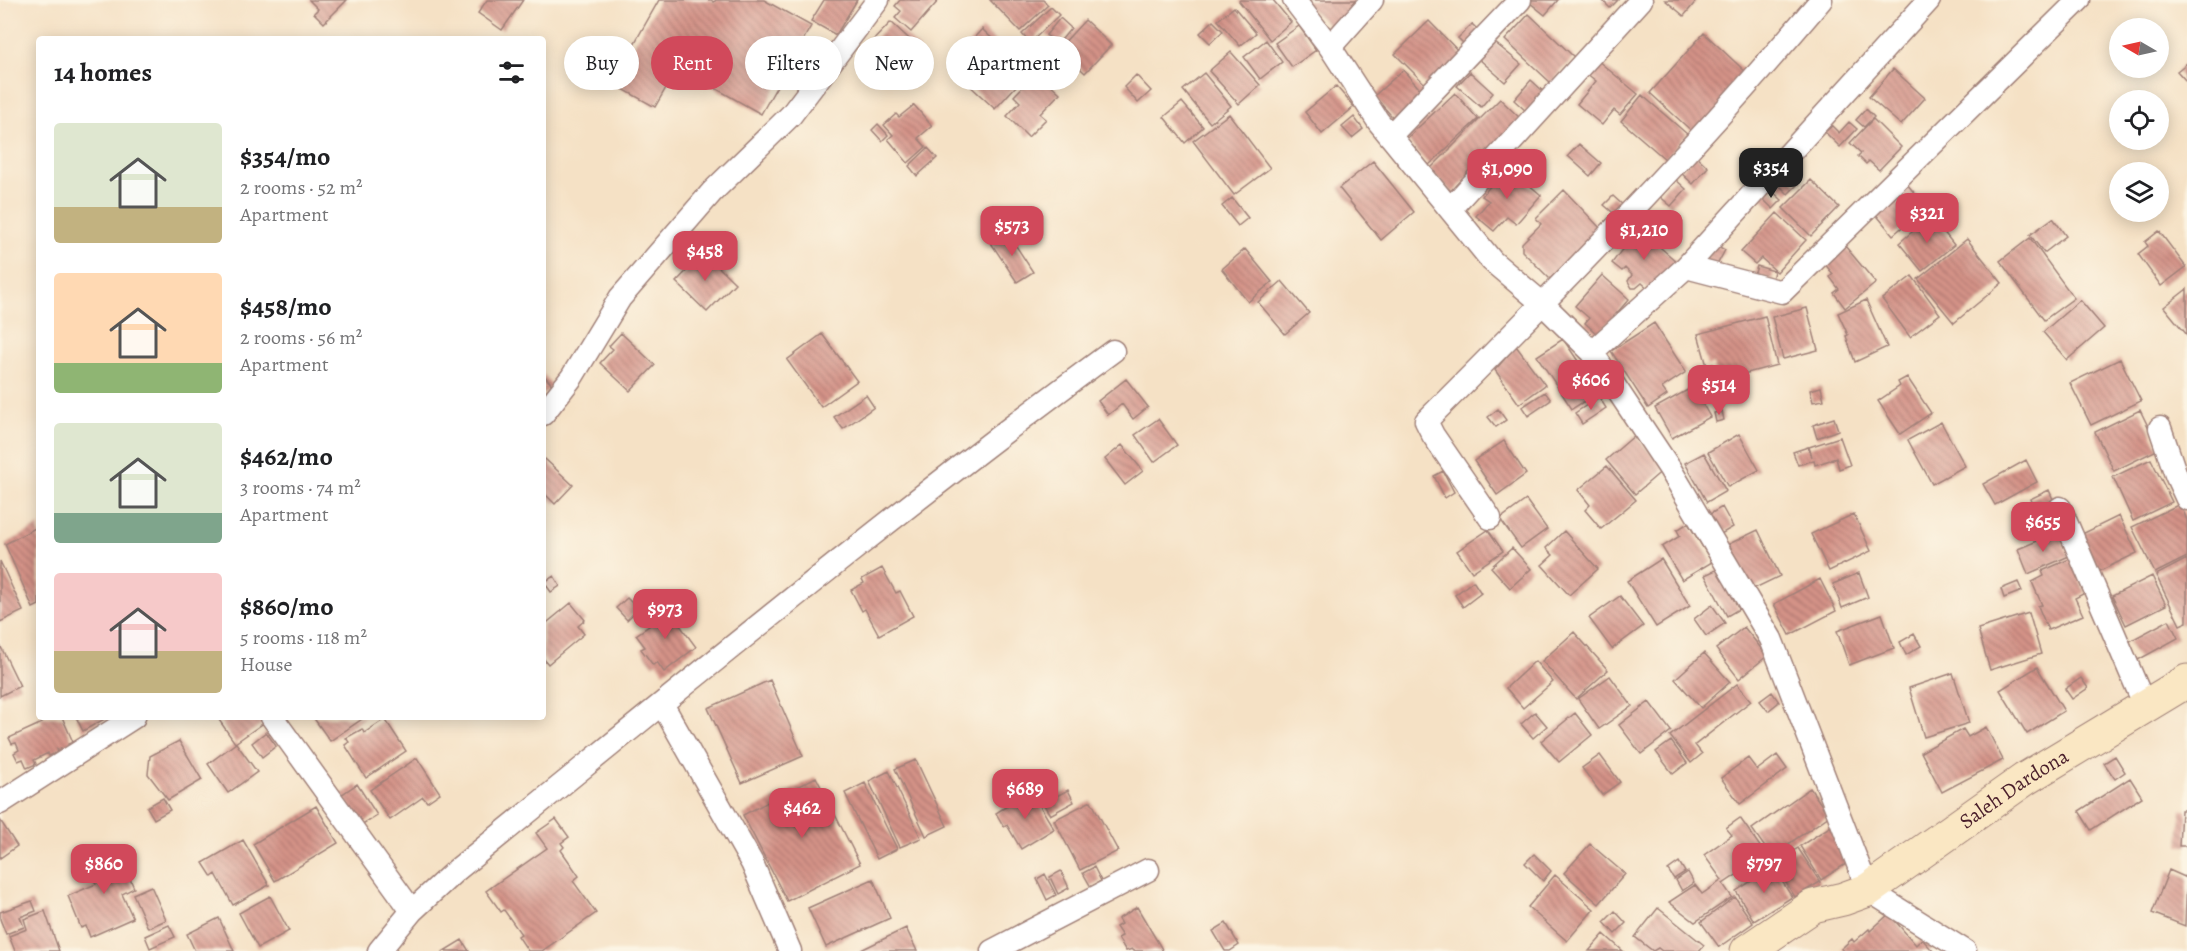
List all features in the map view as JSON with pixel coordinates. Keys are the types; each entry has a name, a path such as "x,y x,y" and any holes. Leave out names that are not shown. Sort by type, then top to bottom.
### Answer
{"street":[{"path":"546,410 572,376 620,298 712,192 791,115 878,0"},
{"path":"1294,0 1330,47 1378,121 1492,261 1543,304 1592,352 1670,470 1771,639 1855,895 1965,951"},
{"path":"1330,47 1372,0"},
{"path":"1390,136 1520,0"},
{"path":"1450,209 1641,0"},
{"path":"1490,518 1426,422 1543,304 1764,68 1821,0"},
{"path":"1592,352 1686,267 1929,0"},
{"path":"1686,267 1782,292 2079,0"},
{"path":"379,951 412,911 453,873 1015,423 1113,351"},
{"path":"2160,428 2176,476 2187,499"},
{"path":"2060,508 2145,706"},
{"name":"Saleh Dardona","path":"1784,951 1826,921 1855,895 2025,779 2187,681"},
{"path":"662,704 752,863 790,951"},
{"path":"0,803 129,720"},
{"path":"274,720 412,911"},
{"path":"992,951 1148,870"},
{"name":"Saleh Dardona","path":"1747,951 1813,906 1855,895"}],"building":[{"path":"309,0 347,0 324,23 314,13 318,9"},
{"path":"487,0 523,0 502,30 478,13"},
{"path":"659,0 711,0 714,2 716,0 764,0 811,26 805,36 745,36 745,90 775,90 761,114 719,90 733,90 733,36 651,36 651,90 665,90 655,107 625,90 639,90 639,36"},
{"path":"824,0 857,0 836,35 811,21"},
{"path":"900,0 939,0 911,32 895,18 901,11 895,6"},
{"path":"990,0 1043,0 1048,5 1020,31"},
{"path":"1240,0 1273,0 1291,22 1270,40"},
{"path":"1301,0 1362,0 1335,31"},
{"path":"1530,0 1558,0 1545,15 1529,2"},
{"path":"1602,0 1618,0 1610,8"},
{"path":"1665,0 1697,0 1684,16"},
{"path":"1051,7 1059,15 1037,36 1022,34"},
{"path":"1234,7 1256,33 1240,46 1218,20"},
{"path":"1529,14 1574,57 1551,83 1505,40"},
{"path":"1060,18 1071,28 1064,36 1046,35"},
{"path":"1085,20 1111,45 1085,73 1081,69 1081,36 1070,36"},
{"path":"1213,21 1223,31 1210,43 1200,33"},
{"path":"1429,21 1464,57 1431,90 1395,54"},
{"path":"891,22 906,36 878,36"},
{"path":"1472,24 1481,33 1467,47 1458,38"},
{"path":"1299,26 1316,50 1292,67 1275,43"},
{"path":"982,29 989,36 976,36"},
{"path":"1704,33 1750,76 1696,135 1650,93"},
{"path":"1266,40 1282,62 1260,79 1244,57"},
{"path":"1494,42 1521,64 1505,82 1479,59"},
{"path":"1231,52 1260,85 1239,104 1209,71"},
{"path":"1597,60 1638,94 1620,115 1614,110 1602,125 1577,104 1596,81 1586,73"},
{"path":"2187,63 2187,82 2177,71"},
{"path":"1893,69 1925,98 1901,125 1869,97"},
{"path":"1403,70 1426,96 1397,122 1374,96"},
{"path":"1470,72 1493,93 1481,107 1457,86"},
{"path":"1204,73 1231,106 1210,123 1183,90"},
{"path":"1136,75 1151,91 1138,103 1124,87"},
{"path":"1531,80 1544,92 1527,112 1514,100"},
{"path":"1336,86 1354,107 1322,134 1305,112"},
{"path":"975,90 1012,90 995,109"},
{"path":"1020,90 1057,90 1060,93 1040,114 1046,119 1028,137 1007,116 1020,102 1014,96"},
{"path":"1455,93 1478,119 1429,165 1406,139"},
{"path":"1642,95 1687,134 1665,159 1621,121"},
{"path":"1500,99 1524,122 1453,193 1429,170"},
{"path":"1182,102 1203,127 1185,143 1164,117"},
{"path":"914,105 932,126 918,138 926,147 908,163 888,139 893,135 884,125 896,114 899,117"},
{"path":"1866,109 1874,117 1864,127 1856,120"},
{"path":"1229,114 1270,168 1234,195 1193,141"},
{"path":"1354,117 1363,129 1352,138 1342,127"},
{"path":"1873,119 1901,147 1879,170 1869,161 1866,164 1858,156 1861,153 1850,143"},
{"path":"1849,122 1857,129 1840,147 1825,132 1832,126 1839,133"},
{"path":"878,124 888,135 882,141 872,130"},
{"path":"1579,144 1601,163 1590,176 1568,156"},
{"path":"928,148 937,158 917,176 909,166"},
{"path":"1695,155 1708,167 1693,184 1680,172"},
{"path":"1373,161 1414,212 1381,240 1339,188"},
{"path":"1507,166 1541,195 1516,224 1507,217 1494,231 1476,216 1489,201 1482,196"},
{"path":"1788,174 1798,184 1788,194 1778,184"},
{"path":"1674,178 1686,189 1671,206 1658,195"},
{"path":"1811,180 1839,207 1811,236 1783,208"},
{"path":"1907,184 1926,207 1893,235 1874,212"},
{"path":"1769,188 1782,200 1773,209 1761,197"},
{"path":"1564,190 1601,229 1550,279 1522,251 1522,243 1541,224 1536,218"},
{"path":"1613,196 1625,207 1617,216 1604,205"},
{"path":"1232,198 1248,218 1238,226 1222,206"},
{"path":"1777,213 1806,240 1777,272 1761,258 1755,264 1741,252"},
{"path":"1931,216 1954,245 1922,271 1899,243"},
{"path":"2053,218 2066,236 2044,253 2030,235"},
{"path":"1638,228 1677,262 1651,291 1642,283 1632,288 1628,281 1632,275 1625,268 1622,271 1612,263"},
{"path":"2159,231 2186,267 2161,286 2138,254 2148,246 2145,242"},
{"path":"1007,232 1033,272 1017,282 991,243"},
{"path":"2030,238 2074,298 2044,320 2000,261"},
{"path":"1967,239 2002,283 1954,323 1918,279"},
{"path":"1716,245 1725,250 1716,267 1704,260"},
{"path":"1845,246 1876,283 1845,308 1834,293 1839,289 1830,277 1833,274 1824,263"},
{"path":"1245,249 1272,282 1248,302 1222,269"},
{"path":"704,253 735,283 707,312 676,282"},
{"path":"1757,266 1774,271 1772,280 1754,276"},
{"path":"1602,275 1629,299 1598,335 1585,323 1589,318 1575,306"},
{"path":"1912,276 1940,314 1910,337 1882,299"},
{"path":"1282,281 1309,313 1285,334 1258,302"},
{"path":"2187,289 2187,335 2164,307"},
{"path":"1866,300 1887,347 1855,362 1846,336 1848,335 1838,313"},
{"path":"2080,300 2104,328 2067,360 2043,332"},
{"path":"1807,308 1818,350 1783,359 1772,317"},
{"path":"1765,316 1777,365 1717,381 1713,364 1707,366 1698,334"},
{"path":"1654,323 1686,372 1662,388 1667,395 1648,408 1611,351"},
{"path":"621,333 655,365 630,391 600,363 613,349 609,346"},
{"path":"822,334 857,381 821,407 787,360"},
{"path":"1563,339 1599,392 1572,409 1537,356"},
{"path":"1516,346 1545,385 1519,404 1495,370"},
{"path":"2120,359 2141,401 2091,425 2070,383"},
{"path":"1907,377 1931,413 1900,434 1878,401 1900,386 1898,382"},
{"path":"546,378 553,386 546,392"},
{"path":"1126,379 1148,407 1133,419 1122,404 1108,415 1098,401"},
{"path":"1693,387 1710,417 1672,438 1655,408"},
{"path":"1821,387 1824,400 1813,402 1810,390"},
{"path":"1545,392 1551,400 1528,416 1522,407"},
{"path":"866,395 874,407 843,429 834,417"},
{"path":"1599,397 1606,408 1582,424 1575,413"},
{"path":"1498,409 1506,420 1496,427 1488,417"},
{"path":"2140,410 2159,449 2114,471 2095,432"},
{"path":"1722,411 1724,420 1716,422 1714,413"},
{"path":"1834,418 1838,430 1817,438 1813,425"},
{"path":"1158,419 1177,445 1154,462 1135,435"},
{"path":"1941,422 1965,466 1932,484 1908,440"},
{"path":"1739,434 1759,470 1728,487 1708,452"},
{"path":"1635,435 1664,469 1635,494 1606,460"},
{"path":"1840,437 1850,465 1839,469 1836,458 1815,465 1814,460 1798,465 1793,452 1808,447 1812,457 1809,447"},
{"path":"1504,441 1526,474 1497,495 1474,461"},
{"path":"1122,445 1143,471 1125,485 1105,459"},
{"path":"1704,453 1726,491 1707,502 1685,463"},
{"path":"2151,459 2172,502 2133,521 2113,477"},
{"path":"546,460 573,485 555,504 546,495"},
{"path":"2026,460 2037,482 1995,505 1983,484"},
{"path":"1607,466 1636,500 1601,529 1585,510 1590,505 1578,490"},
{"path":"1443,471 1454,492 1445,498 1434,476"},
{"path":"2049,490 2058,511 2039,520 2030,499"},
{"path":"1526,500 1547,529 1521,548 1500,519"},
{"path":"2180,504 2187,520 2187,557 2155,573 2132,527"},
{"path":"1722,507 1733,527 1721,534 1710,514"},
{"path":"1854,514 1871,551 1829,571 1811,534"},
{"path":"2119,516 2137,553 2098,572 2080,535"},
{"path":"1688,523 1712,562 1682,580 1662,547 1680,536 1677,530"},
{"path":"36,528 36,606 33,608 5,544"},
{"path":"1488,530 1503,551 1472,572 1457,551"},
{"path":"1758,530 1780,576 1751,590 1729,544"},
{"path":"1564,531 1598,569 1569,595 1542,565 1553,555 1546,548"},
{"path":"2059,532 2069,556 2028,574 2018,549"},
{"path":"1512,548 1531,569 1510,588 1491,567"},
{"path":"2072,558 2085,593 2075,598 2083,615 2048,630 2038,606 2042,605 2032,582 2044,576 2042,571"},
{"path":"1661,559 1690,606 1656,627 1627,581"},
{"path":"2187,559 2187,622 2180,625 2156,575"},
{"path":"0,561 23,611 0,622"},
{"path":"882,568 896,593 900,591 913,616 879,635 865,609 862,611 851,590 864,583 862,579"},
{"path":"1718,569 1739,609 1727,616 1705,575"},
{"path":"1859,573 1868,597 1842,608 1833,584"},
{"path":"554,576 560,586 551,592 546,581"},
{"path":"2152,576 2166,605 2126,625 2112,596"},
{"path":"1820,579 1836,611 1790,635 1774,604"},
{"path":"1473,581 1481,593 1463,607 1455,595"},
{"path":"2018,582 2022,591 2004,598 2001,589"},
{"path":"1620,596 1643,626 1612,649 1589,618"},
{"path":"627,598 638,609 627,620 616,608"},
{"path":"571,603 585,620 578,626 584,634 548,664 546,662 546,624"},
{"path":"1712,605 1725,623 1706,636 1694,619"},
{"path":"671,608 682,621 679,624 696,647 664,672 657,662 653,665 641,649 645,647 636,635 649,626 646,622 657,614 661,616"},
{"path":"2029,613 2041,654 1990,670 1978,629"},
{"path":"1882,614 1894,648 1849,665 1837,631"},
{"path":"2169,620 2178,638 2138,660 2128,642"},
{"path":"1744,627 1767,656 1739,679 1716,649"},
{"path":"1574,632 1608,670 1576,699 1542,661"},
{"path":"1914,634 1921,646 1906,655 1900,642"},
{"path":"0,645 20,686 0,696"},
{"path":"1704,653 1730,682 1701,708 1675,679"},
{"path":"1535,661 1553,682 1523,708 1506,688"},
{"path":"2037,667 2064,711 2027,734 2000,690"},
{"path":"1953,673 1969,723 1924,737 1909,688"},
{"path":"1610,676 1632,706 1599,729 1578,699"},
{"path":"2081,678 2088,688 2072,699 2065,689"},
{"path":"770,680 803,756 742,783 708,708"},
{"path":"1737,684 1751,701 1695,745 1702,754 1691,763 1670,736"},
{"path":"1772,692 1779,702 1768,711 1760,701"},
{"path":"1649,702 1671,731 1641,754 1619,725"},
{"path":"1535,712 1547,726 1533,738 1521,724"},
{"path":"1575,713 1592,735 1559,762 1541,741"},
{"path":"41,720 63,720 73,742 68,744 70,747 62,751 61,748 57,749 58,752 49,756 48,753 34,760 36,764 27,768 23,759 18,761 14,753 19,750 16,743 12,744 9,738 42,723"},
{"path":"78,720 103,720 83,731"},
{"path":"219,720 263,720 265,722 235,743"},
{"path":"315,720 361,720 330,741"},
{"path":"386,720 406,751 366,778 345,745 349,742 346,738 362,729 364,733"},
{"path":"1986,727 2003,760 1942,792 1921,752 1963,729 1968,737"},
{"path":"266,732 276,746 262,757 252,743"},
{"path":"179,741 202,780 168,800 148,774 150,756"},
{"path":"1671,741 1687,763 1673,774 1656,752"},
{"path":"236,743 257,772 228,793 208,764"},
{"path":"1600,755 1620,782 1602,795 1582,768"},
{"path":"1777,755 1787,769 1740,804 1721,778 1748,758 1757,770"},
{"path":"2115,756 2125,772 2115,779 2104,763"},
{"path":"417,758 440,793 427,802 423,797 390,820 370,790"},
{"path":"916,760 947,826 926,836 895,769"},
{"path":"889,771 921,838 900,847 869,781"},
{"path":"816,777 860,864 787,901 743,815"},
{"path":"2130,778 2142,797 2091,830 2079,811"},
{"path":"865,783 897,849 877,859 845,793"},
{"path":"357,784 377,815 361,825 341,795"},
{"path":"1810,788 1829,816 1771,856 1752,829"},
{"path":"1068,790 1074,802 1050,815 1043,803"},
{"path":"1031,791 1054,829 1021,849 1007,825 1004,827 996,813"},
{"path":"163,798 170,810 154,819 147,807"},
{"path":"1091,801 1118,851 1080,870 1054,820"},
{"path":"316,806 338,843 275,881 253,844"},
{"path":"2181,810 2187,810 2187,846 2179,846"},
{"path":"1740,818 1766,855 1723,884 1732,897 1695,922 1669,902 1695,885 1702,894 1722,880 1704,855 1732,835 1726,828"},
{"path":"556,819 569,837 561,843 564,847 561,850 579,876 573,881 596,913 542,951 528,951 518,936 521,934 504,910 501,912 486,891 547,848 536,833"},
{"path":"0,820 17,846 0,858"},
{"path":"1831,826 1852,860 1821,880 1800,846"},
{"path":"243,840 269,885 233,905 216,874 212,877 203,863"},
{"path":"1590,844 1625,874 1599,904 1564,873"},
{"path":"1798,848 1820,882 1795,897 1774,864"},
{"path":"117,849 134,888 122,894 133,918 90,937 86,926 81,928 68,896 96,884 87,862"},
{"path":"1534,854 1551,871 1543,881 1525,863"},
{"path":"1679,862 1685,872 1674,879 1668,870"},
{"path":"1094,867 1101,881 1091,887 1083,873"},
{"path":"1773,867 1792,897 1754,921 1736,891"},
{"path":"2169,870 2187,878 2185,926 2152,913"},
{"path":"1061,871 1069,888 1058,894 1050,877"},
{"path":"1688,872 1694,883 1682,891 1676,880"},
{"path":"1045,874 1056,895 1047,900 1037,879"},
{"path":"1555,875 1594,909 1567,941 1528,907"},
{"path":"873,879 890,918 826,947 808,908"},
{"path":"151,886 166,920 148,928 133,894"},
{"path":"270,896 289,931 258,948 239,913"},
{"path":"1735,897 1753,923 1719,947 1701,922"},
{"path":"32,901 36,911 20,917 24,927 6,934 0,919 0,912"},
{"path":"1137,907 1163,951 1134,951 1132,949 1126,951 1118,938 1122,936 1116,927 1121,924 1118,919"},
{"path":"1658,908 1704,945 1699,951 1662,951 1658,948 1653,951 1635,937"},
{"path":"45,911 59,951 15,951 9,936 27,929 24,919"},
{"path":"1615,911 1626,923 1615,934 1604,922"},
{"path":"1889,914 1916,945 1922,939 1933,951 1844,951 1841,949 1852,939 1854,942 1869,929 1870,931"},
{"path":"219,918 234,951 195,951 187,934"},
{"path":"1226,923 1239,945 1230,951 1225,951 1213,931"},
{"path":"169,925 175,937 150,948 145,936"},
{"path":"906,928 917,951 859,951"},
{"path":"1604,934 1623,951 1589,951"},
{"path":"462,940 469,951 444,951"}]}
